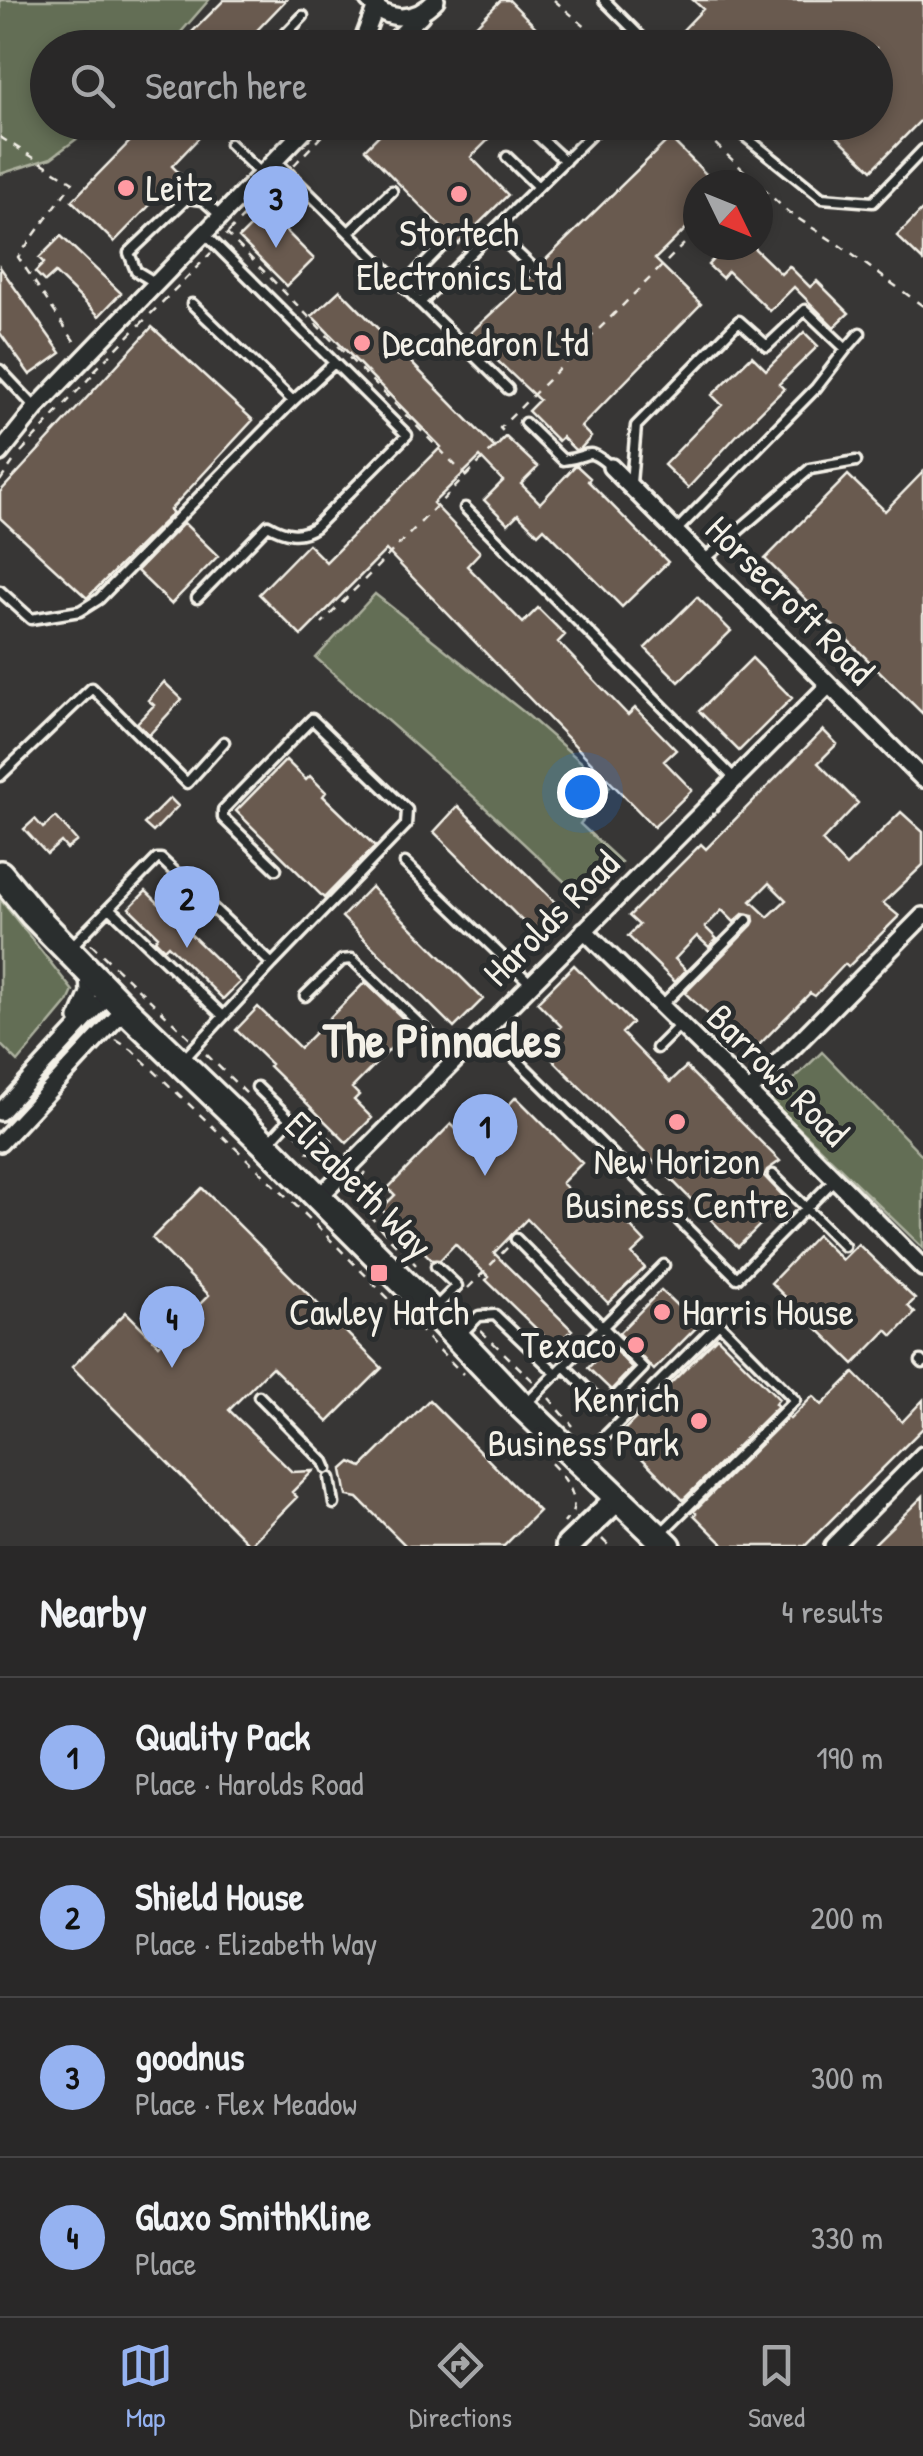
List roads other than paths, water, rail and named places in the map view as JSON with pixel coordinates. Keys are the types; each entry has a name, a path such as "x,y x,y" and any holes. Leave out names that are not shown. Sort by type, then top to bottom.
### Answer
{"main road":[{"name":"Elizabeth Way","path":"0,874 88,972 319,1197 523,1408 662,1541"}],"street":[{"path":"364,30 371,4 386,16 399,18 412,17 430,6"},
{"path":"405,30 430,6"},
{"path":"0,453 36,408 295,140"},
{"name":"Horsecroft Road","path":"611,467 923,779"},
{"name":"Harolds Road","path":"319,1197 829,685"},
{"path":"749,1092 923,916"},
{"name":"Barrows Road","path":"584,930 923,1268"},
{"path":"66,1040 89,993 88,972"},
{"path":"0,1112 66,1040 117,1001"},
{"path":"0,1143 117,1001"},
{"path":"833,1546 923,1455"},
{"path":"566,1534 618,1498"}],"lane":[{"path":"604,0 634,30"},
{"path":"289,30 303,16"},
{"path":"543,140 565,161"},
{"path":"420,303 586,140"},
{"path":"750,140 822,198 874,202 923,150"},
{"path":"230,144 261,174"},
{"path":"507,157 538,187"},
{"path":"275,160 508,390"},
{"path":"349,232 392,190"},
{"path":"156,283 136,271 129,253 187,198 202,200 221,216"},
{"path":"494,231 531,266"},
{"path":"197,598 268,525 294,534 306,534 315,527 406,435 204,234"},
{"path":"403,286 443,245"},
{"path":"192,304 292,401"},
{"path":"630,487 636,426 740,321 767,346 805,310 846,348"},
{"path":"676,532 816,388 860,333"},
{"path":"0,591 32,619 80,611 98,600 334,362"},
{"path":"0,370 36,408"},
{"path":"525,422 563,460 596,454 611,467"},
{"path":"704,560 810,469 856,462"},
{"path":"466,508 735,779"},
{"path":"0,776 92,688 186,783 224,742"},
{"path":"180,1063 406,825 408,810 312,719 223,810 223,818 276,869"},
{"path":"68,950 161,859 272,964"},
{"path":"405,862 531,984"},
{"path":"110,908 223,1016"},
{"path":"662,1006 747,920"},
{"path":"305,996 342,960 352,959 456,1059"},
{"path":"657,1048 681,1024"},
{"path":"486,1030 737,1278 835,1179"},
{"path":"257,1087 312,1141 326,1143"},
{"path":"266,1145 290,1119"},
{"path":"773,1175 844,1246"},
{"path":"457,1338 479,1316 496,1315 605,1407 643,1368 516,1239"},
{"path":"523,1408 664,1265"},
{"path":"432,1311 456,1286 436,1266"},
{"path":"580,1462 718,1324 795,1400 662,1541"},
{"path":"259,1396 324,1462 334,1504"}],"place":[{"name":"Leitz","path":"126,188"},
{"name":"Stortech Electronics Ltd","path":"459,194"},
{"name":"goodnus","path":"276,248"},
{"name":"Decahedron Ltd","path":"362,343"},
{"name":"Shield House","path":"187,948"},
{"name":"New Horizon Business Centre","path":"677,1122"},
{"name":"Quality Pack","path":"485,1176"},
{"name":"Cawley Hatch","path":"379,1273"},
{"name":"Harris House","path":"662,1312"},
{"name":"Texaco","path":"636,1345"},
{"name":"Glaxo SmithKline","path":"172,1368"},
{"name":"Kenrich Business Park","path":"699,1421"}],"district":[{"name":"The Pinnacles","path":"442,1040"}]}
